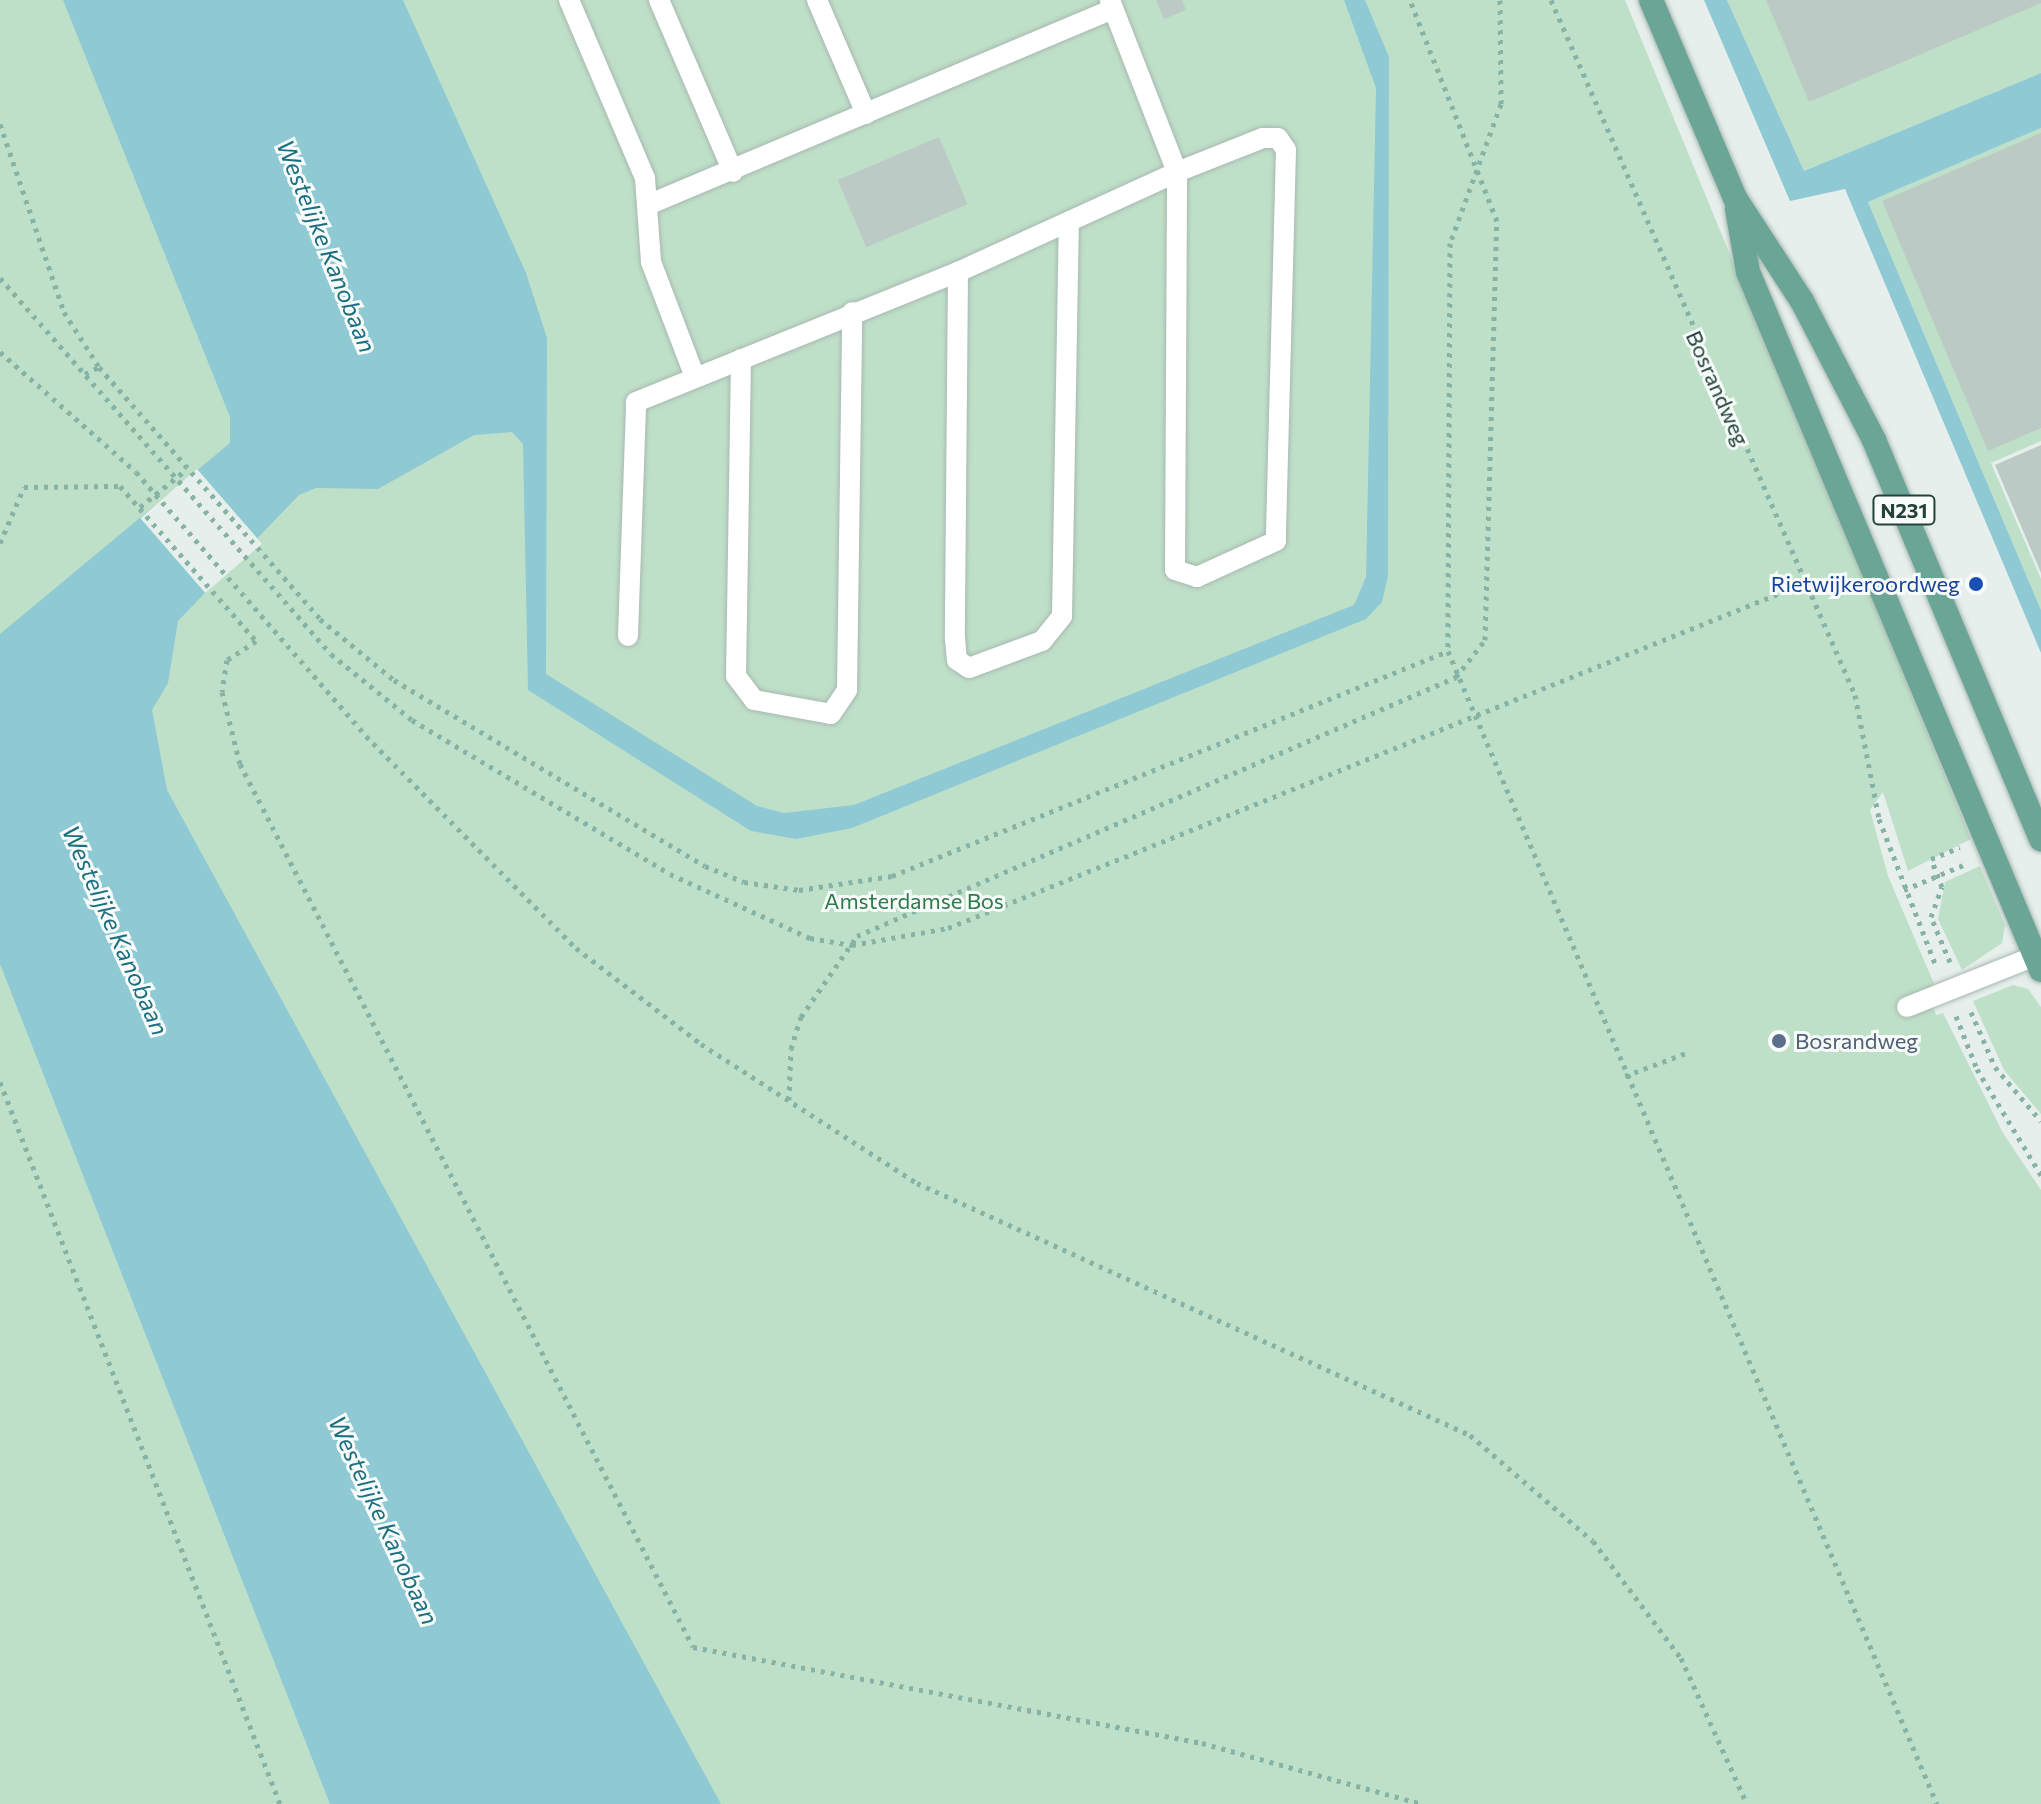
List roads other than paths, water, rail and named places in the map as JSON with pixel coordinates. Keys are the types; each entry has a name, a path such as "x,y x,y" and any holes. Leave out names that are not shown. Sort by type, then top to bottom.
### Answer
{"main road":[{"name":"N231","path":"1651,0 1735,198 1802,301 1874,440 2041,839"},
{"name":"N231","path":"1735,198 1748,272 2038,963"}],"lane":[{"path":"569,0 650,204 651,262 695,377"},
{"path":"659,0 733,172"},
{"path":"817,0 866,114"},
{"path":"628,636 636,402 852,312 958,272 1177,172 1263,138 1278,138 1286,150 1280,526 1265,551 1197,577 1180,576 1173,558 1177,172 1112,4 733,172 650,204"},
{"path":"958,272 955,638 957,660 969,668 1042,641 1062,616 1069,223"},
{"path":"741,359 740,690 754,700 831,714 847,690 852,312"},
{"path":"1907,1007 2038,963"}],"water":[{"name":"Westelijke Kanobaan","path":"63,0 403,0 526,273 547,338 546,674 757,806 784,813 854,805 1354,605 1366,577 1376,88 1344,0 1365,0 1389,57 1388,576 1382,602 1366,619 852,828 796,839 751,831 528,690 523,444 512,432 474,435 378,489 316,488 299,495 178,621 168,683 152,710 167,790 721,1804 330,1804 0,964 0,634 230,443 230,417"},
{"path":"1704,0 1727,0 1804,171 2041,73 2041,128 1868,202 2041,610 2041,653 1845,189 1790,201"}],"place":[{"name":"Rietwijkeroordweg","path":"1976,584"},
{"name":"Bosrandweg","path":"1779,1041"}],"park label":[{"name":"Amsterdamse Bos","path":"914,901"}]}
